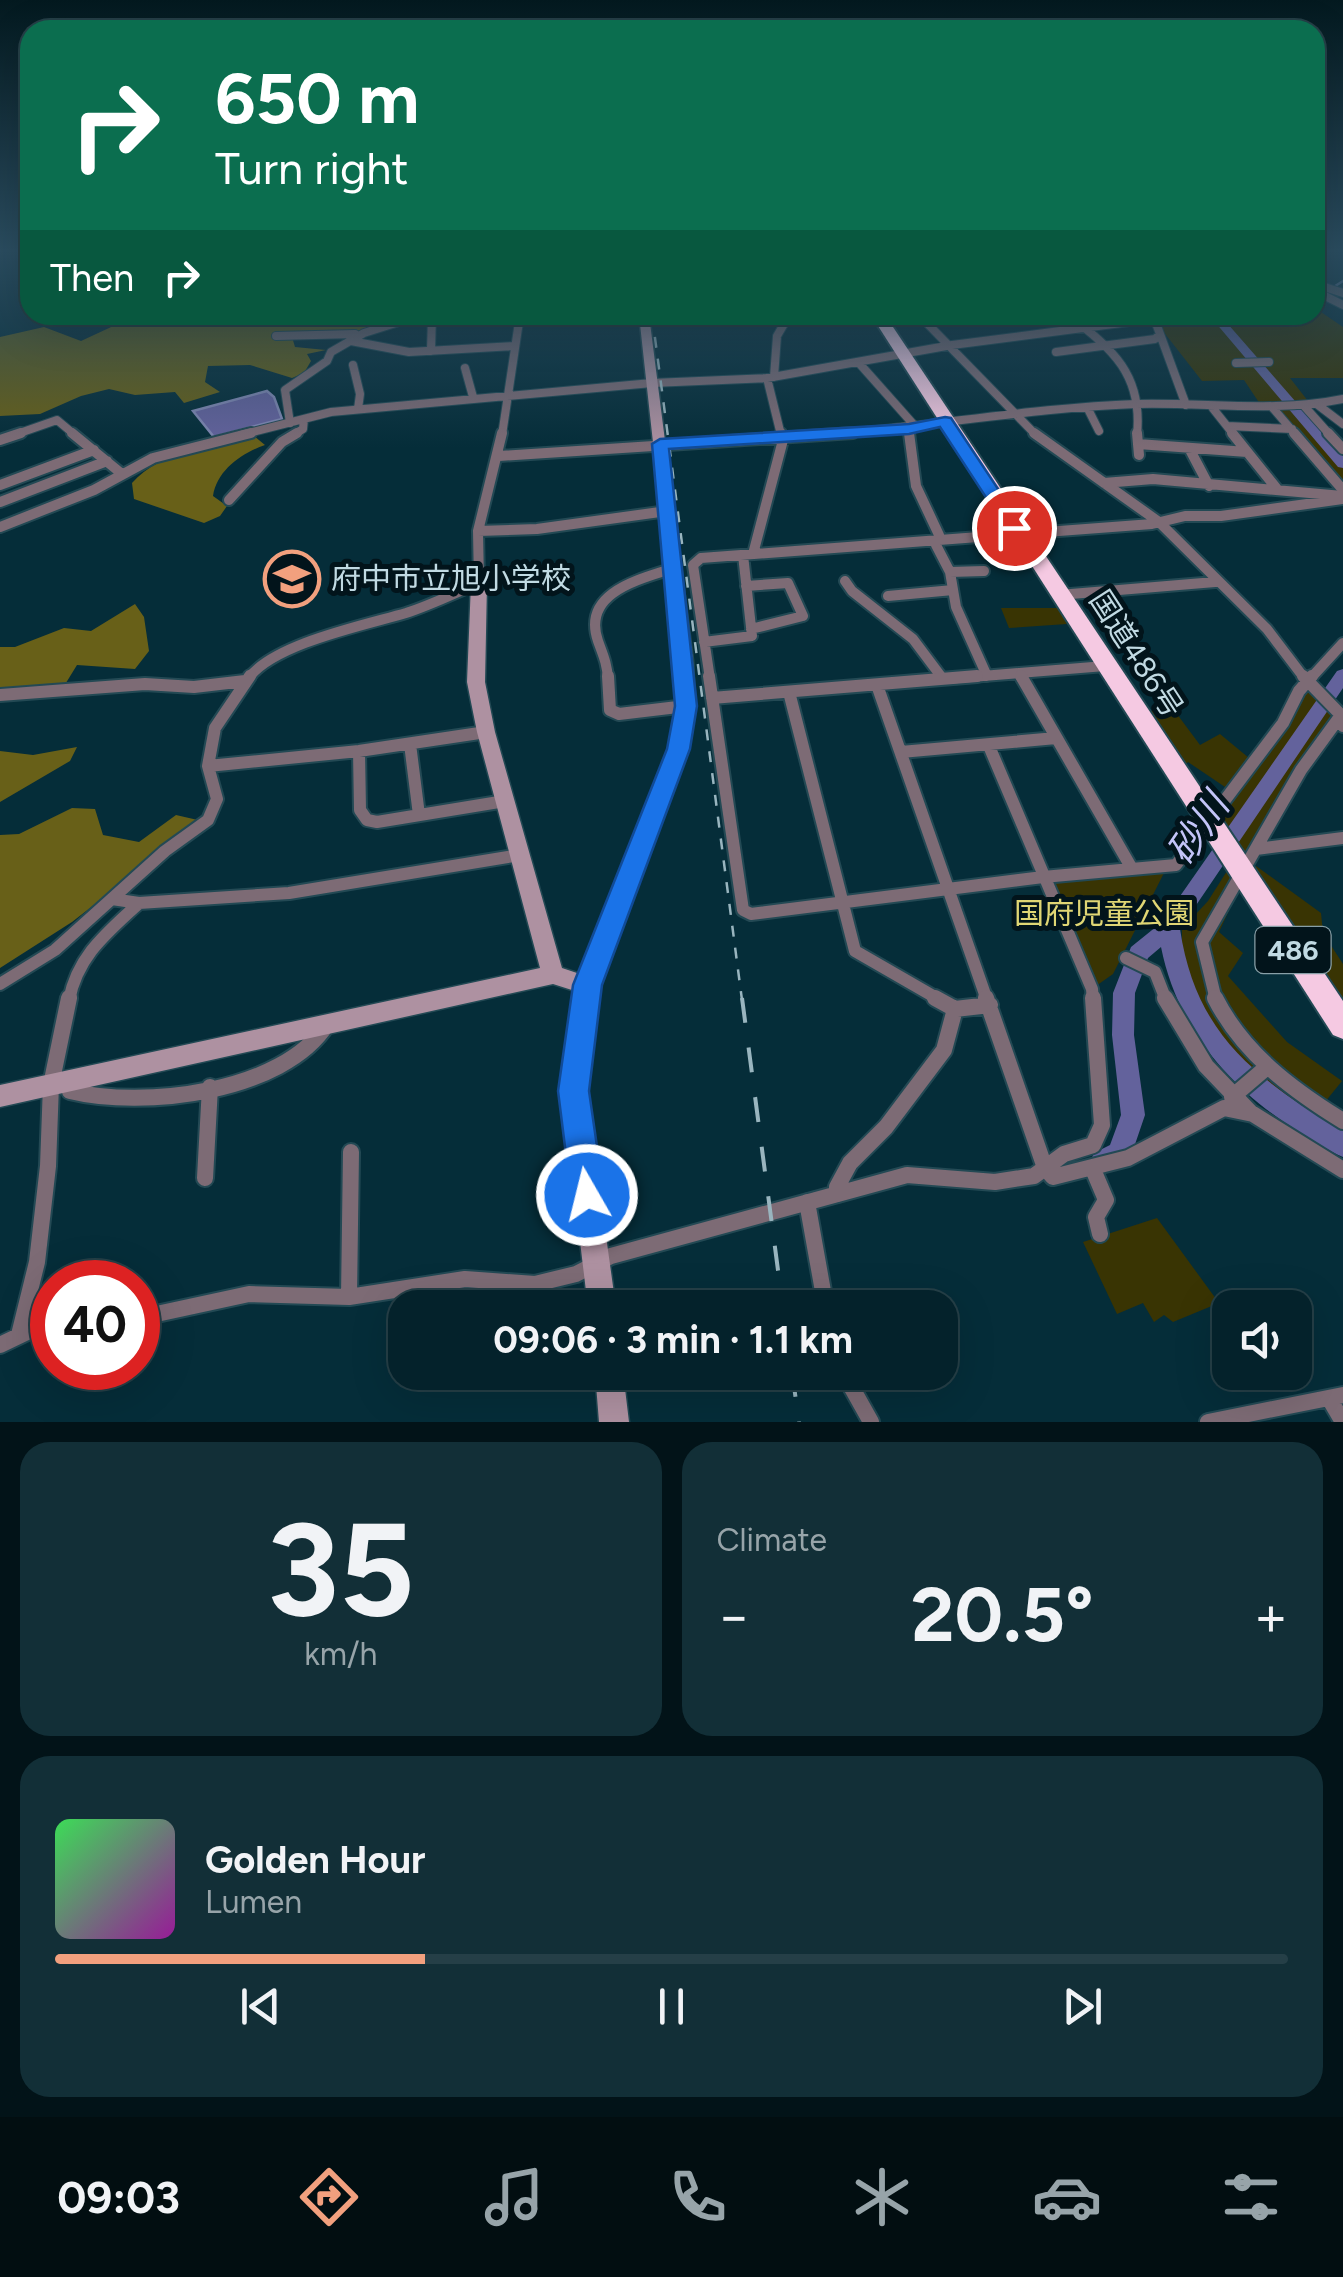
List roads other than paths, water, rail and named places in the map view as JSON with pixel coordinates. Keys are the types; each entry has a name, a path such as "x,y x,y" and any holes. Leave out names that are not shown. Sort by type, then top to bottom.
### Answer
{"highway":[{"name":"国道486号","path":"885,325 1210,825 1249,861 1343,1026"}],"street":[{"path":"290,423 286,390 350,341 389,325"},
{"path":"431,351 432,325"},
{"path":"518,325 511,395 478,531 476,682 486,732 553,975"},
{"path":"600,1290 574,1091 587,985 678,749 686,706 645,325"},
{"path":"704,642 752,636 746,586 748,555 782,437 770,378 776,336 783,325"},
{"path":"930,325 1040,438 1159,522 1215,582 1267,629 1342,718 1301,770 1202,942 1204,972 1214,1000 1234,1032 1267,1067 1343,1122"},
{"path":"1081,325 1107,344 1132,380 1139,404 1138,449 1247,452"},
{"path":"0,527 94,490 172,452 358,409 652,383 770,378 952,345 1104,325"},
{"path":"1156,325 1186,405"},
{"path":"276,336 364,333"},
{"path":"1056,352 1155,339 1160,334"},
{"path":"350,341 374,344 387,351 514,346"},
{"path":"1236,362 1269,362"},
{"path":"859,363 912,427 916,486 939,535 935,540"},
{"path":"354,365 360,394 358,409"},
{"path":"465,368 473,398"},
{"path":"499,456 912,427 1016,412 1139,404 1305,408 1343,399"},
{"path":"1318,405 1343,424"},
{"path":"1211,406 1278,489"},
{"path":"1272,407 1343,495"},
{"path":"1305,408 1343,449"},
{"path":"1088,409 1099,431"},
{"path":"229,500 282,442 303,429 304,419"},
{"path":"0,440 57,420 122,474"},
{"path":"1227,426 1292,428"},
{"path":"1190,448 1210,486"},
{"path":"14,497 1,484 94,450"},
{"path":"0,502 107,461"},
{"path":"1104,483 1138,479 1343,495"},
{"path":"1343,495 1159,522 701,558 693,565 742,910 751,914 1044,877 1176,865 1210,825 1343,642"},
{"path":"478,531 537,529 667,511"},
{"path":"935,540 950,572 956,608 987,676"},
{"path":"674,568 618,586 597,612 597,639 607,656 610,710 620,714 686,706"},
{"path":"950,572 984,571"},
{"path":"845,581 852,592 913,639 943,679"},
{"path":"1059,595 1215,582"},
{"path":"0,984 56,950 165,852 208,820 216,800 208,766 214,728 256,667 318,638 409,612 479,583"},
{"path":"746,586 788,583 804,616 751,629"},
{"path":"888,596 953,590"},
{"path":"712,698 1105,666"},
{"path":"1019,673 1131,868"},
{"path":"0,695 145,684 194,687 245,681"},
{"path":"876,685 1045,1168 1053,1177 1128,1158 1224,1108 1253,1114"},
{"path":"789,692 855,951 954,1009 990,1005"},
{"path":"208,766 359,751 486,732"},
{"path":"901,752 1056,738"},
{"path":"410,744 420,815"},
{"path":"160,1313 249,1294 350,1297 465,1279 535,1284 611,1256 907,1175 995,1182 1034,1176 1064,1154 1093,1146 1102,1124 1092,990 989,746"},
{"path":"359,751 360,810 367,820 378,822 505,802"},
{"path":"1249,861 1343,838"},
{"path":"112,900 139,903 289,893 520,856"},
{"path":"19,1335 37,1262 73,979 89,949 139,903"},
{"path":"1126,958 1155,972 1184,1037 1232,1097 1343,1170"},
{"path":"0,1096 553,975 587,985"},
{"path":"838,1194 836,1188 850,1163 886,1127 944,1050 954,1009"},
{"path":"61,1083 70,1091 91,1098 144,1100 210,1087 268,1070 306,1052 327,1024"},
{"path":"1232,1097 1267,1067"},
{"path":"205,1178 210,1087"},
{"path":"350,1297 351,1152"},
{"path":"1092,1167 1106,1200 1096,1217 1100,1234"},
{"path":"807,1202 823,1290"},
{"path":"0,1345 30,1330"},
{"path":"611,1390 614,1422"},
{"path":"850,1390 871,1422"},
{"path":"1208,1422 1337,1397 1343,1422"}],"waterway":[{"name":"砂川","path":"1223,325 1343,464"},
{"name":"砂川","path":"1169,928 1343,675"},
{"path":"1103,1162 1120,1153 1133,1115 1123,1035 1124,993 1139,953 1169,928"},
{"name":"砂川","path":"1169,928 1172,951 1187,995 1224,1056 1267,1097 1343,1145"}],"railway":[{"path":"653,325 742,1000"},
{"path":"742,998 781,1290"},
{"path":"795,1390 799,1422"}],"place":[{"name":"府中市立旭小学校","path":"292,579"}],"park label":[{"name":"国府児童公園","path":"1104,914"}]}
